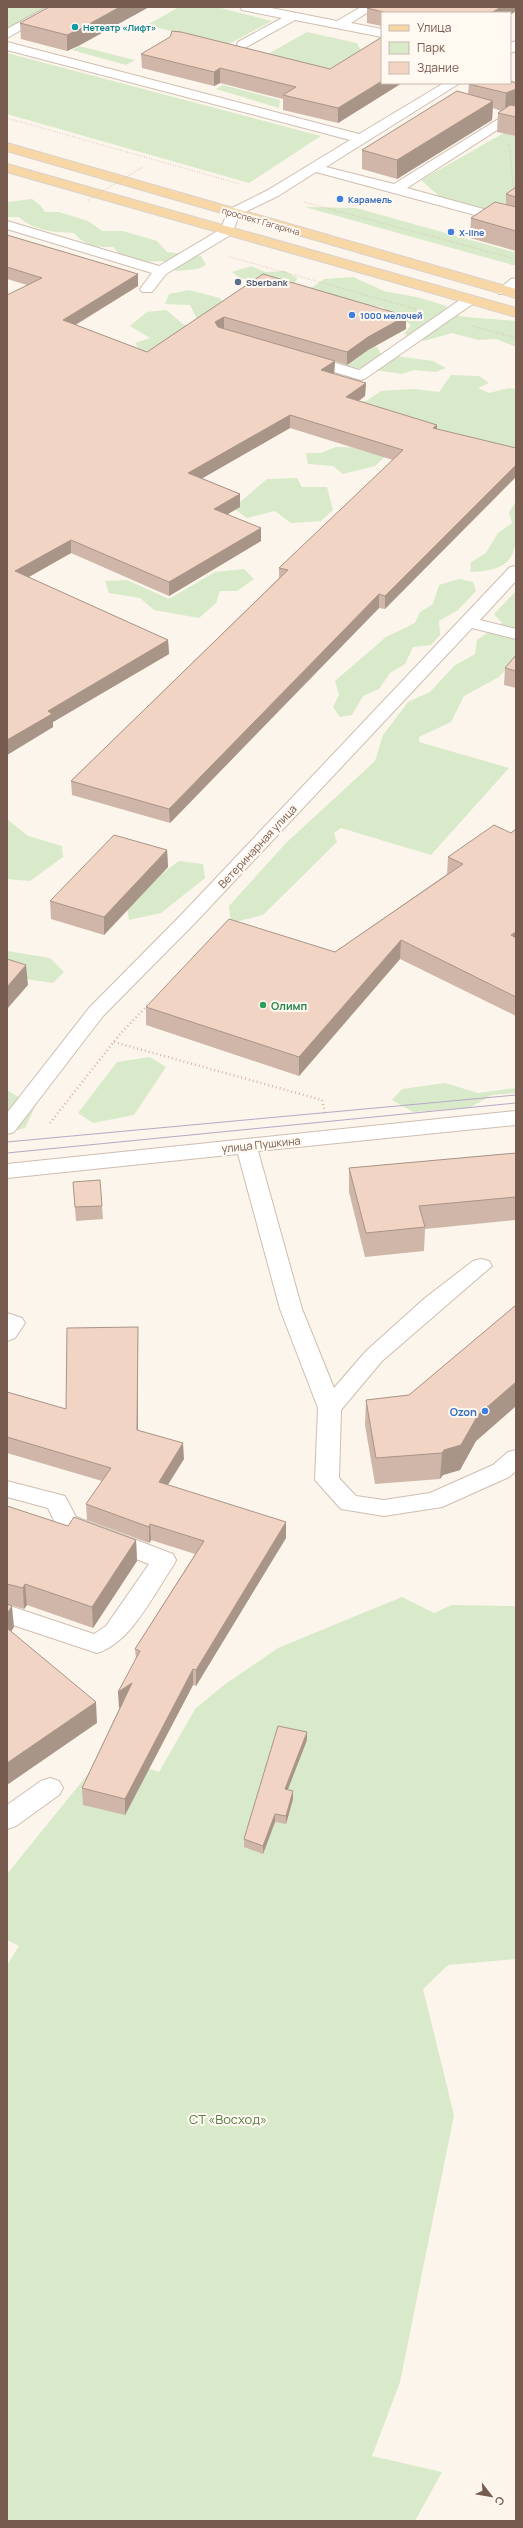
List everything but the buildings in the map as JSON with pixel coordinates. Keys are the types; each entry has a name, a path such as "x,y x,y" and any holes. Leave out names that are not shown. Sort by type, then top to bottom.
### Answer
{"main road":[{"name":"проспект Гагарина","path":"7,147 233,213 512,289"},
{"name":"проспект Гагарина","path":"7,168 516,313"}],"street":[{"path":"7,34 56,7"},
{"path":"246,7 381,33"},
{"path":"339,25 370,7"},
{"path":"243,45 292,17"},
{"path":"7,46 361,139"},
{"path":"148,289 160,271 227,231 233,213 273,193 451,84"},
{"path":"429,98 446,102"},
{"path":"493,114 513,117"},
{"path":"396,189 513,117"},
{"path":"315,168 516,222"},
{"path":"7,225 160,271"},
{"path":"293,355 361,375 469,300"},
{"name":"Ветеринарная улица","path":"7,1127 96,1012 189,918 516,571"},
{"path":"468,622 516,634"},
{"name":"улица Пушкина","path":"7,1171 516,1118"},
{"path":"246,1146 290,1310 330,1408 327,1480 349,1502 384,1508 434,1501 509,1465"},
{"path":"330,1408 374,1356 433,1303 481,1266"},
{"path":"7,1320 14,1323 7,1333"},
{"path":"7,1489 57,1502 66,1523 164,1560 115,1632 98,1644 7,1614"},
{"path":"7,1819 50,1788"}],"path":[{"path":"513,117 515,197"},
{"path":"7,118 273,193 516,259"},
{"path":"88,200 143,167"},
{"path":"199,248 516,338"},
{"path":"50,1123 114,1042 153,999"},
{"path":"114,1042 322,1100 332,1137"}],"green space":[{"path":"7,7 45,7 7,28"},
{"path":"179,7 217,7 272,21 227,45 147,25"},
{"path":"307,32 357,43 363,55 335,71 268,54"},
{"path":"79,46 135,60 126,65 72,50"},
{"path":"7,53 321,136 249,183 7,114"},
{"path":"223,85 280,100 279,108 216,89"},
{"path":"516,126 516,223 439,196 421,180"},
{"path":"32,199 41,206 45,212 59,212 88,221 102,231 123,231 157,241 167,252 201,256 206,265 198,269 176,271 163,261 143,262 120,255 113,247 87,244 78,238 74,233 45,230 25,222 19,217 7,217 7,202"},
{"path":"305,207 356,208 514,252 516,250 516,266"},
{"path":"251,266 265,272 285,271 297,278 294,286 240,278 232,272"},
{"path":"353,277 384,291 421,298 446,306 445,313 466,317 516,321 516,347 496,339 478,340 452,333 424,341 404,334 411,325 382,307 323,299 308,290 324,279"},
{"path":"189,290 220,298 224,306 237,349 141,352 135,343 150,338 130,326 147,312 166,310 184,325 199,323 190,305 165,304 169,294"},
{"path":"318,328 377,347 381,354 433,361 446,368 436,372 414,370 402,374 360,368 340,372 295,339"},
{"path":"451,375 479,376 489,383 478,388 489,393 509,388 516,389 516,463 335,401 366,401 381,391 414,389 439,392"},
{"path":"336,447 376,448 388,454 375,466 343,474 333,466 308,464 306,453 321,453"},
{"path":"297,478 302,487 327,487 333,510 321,521 291,523 275,511 247,518 233,508 267,479"},
{"path":"516,501 515,543 513,553 508,561 500,567 487,571 470,572 471,562 486,553 498,533 512,523 509,512"},
{"path":"244,569 254,579 237,591 220,591 216,603 199,618 154,610 140,598 109,593 105,581 127,580 169,599 215,572"},
{"path":"459,579 473,582 476,591 458,610 439,621 440,635 431,645 413,647 405,664 390,673 379,689 363,696 352,715 340,717 333,707 339,695 335,681 386,637 415,623 420,612 433,604 439,585"},
{"path":"516,591 516,659 499,677 464,696 451,722 419,737 419,742 509,768 431,855 341,828 334,833 337,842 263,915 231,923 229,906 286,843 375,761 383,735 408,702 430,692 454,666 475,654 477,640 502,623 494,614"},
{"path":"7,819 28,836 62,846 63,857 30,881 7,879"},
{"path":"179,861 203,864 205,878 161,913 129,920 126,900"},
{"path":"7,951 50,958 64,972 53,983 13,977 7,973"},
{"path":"150,1057 166,1067 134,1115 93,1123 78,1113 117,1062"},
{"path":"445,1083 478,1093 516,1088 516,1093 492,1095 469,1108 413,1112 392,1100 402,1089"},
{"path":"7,1090 35,1107 25,1128 7,1133"},
{"name":"СТ «Восход»","path":"402,1597 434,1613 452,1605 516,1606 516,1959 448,1965 423,1989 454,2115 400,2382 372,2456 442,2472 415,2521 7,2521 7,1965 19,1946 7,1940 7,1874 105,1753 159,1772 195,1709 224,1685 278,1648"}],"tram line":[{"path":"7,1142 516,1095"},
{"path":"7,1153 516,1103"}],"place":[{"name":"Нетеатр «Лифт»","path":"75,27"},
{"name":"Карамель","path":"340,199"},
{"name":"X-line","path":"451,232"},
{"name":"Sberbank","path":"238,282"},
{"name":"1000 мелочей","path":"352,315"},
{"name":"Олимп","path":"263,1005"},
{"name":"Ozon","path":"485,1411"}]}
